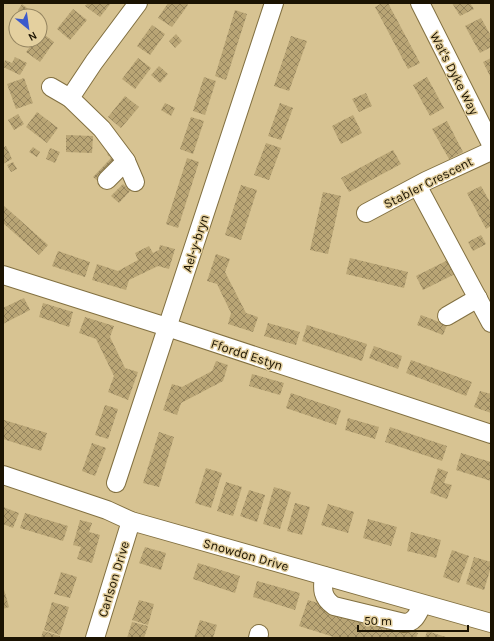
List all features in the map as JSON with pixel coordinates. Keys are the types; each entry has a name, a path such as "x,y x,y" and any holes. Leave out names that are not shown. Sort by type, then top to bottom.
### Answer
{"street":[{"path":"70,98 94,62 138,3"},
{"name":"Ael-y-bryn","path":"116,483 274,3"},
{"name":"Wat's Dyke Way","path":"420,3 491,144"},
{"path":"51,87 70,98 102,129 126,161 136,182"},
{"name":"Stabler Crescent","path":"366,214 418,187 426,181 491,151"},
{"path":"107,180 126,161"},
{"path":"418,187 491,323"},
{"name":"Ffordd Estyn","path":"3,275 167,327 491,434"},
{"path":"447,316 478,298"},
{"name":"Snowdon Drive","path":"3,475 107,510 131,521 491,624"},
{"name":"Carlson Drive","path":"95,638 131,521"},
{"path":"324,576 322,591 327,600 334,606 404,623 412,622 422,605"}],"building":[{"path":"88,3 111,3 100,17 85,6"},
{"path":"168,3 186,3 188,5 172,27 158,18"},
{"path":"382,3 388,3 420,63 408,69 375,7"},
{"path":"452,3 470,3 474,9 460,16"},
{"path":"22,4 27,8 19,8"},
{"path":"73,9 87,20 70,40 57,29"},
{"path":"235,10 247,14 226,80 215,76"},
{"path":"481,18 491,36 491,47 480,53 465,26"},
{"path":"152,25 165,34 150,55 137,46"},
{"path":"176,34 182,41 175,48 169,41"},
{"path":"291,36 307,41 289,91 274,86"},
{"path":"48,37 54,42 40,62 26,52 29,48 48,48"},
{"path":"15,57 27,63 20,75 3,67 5,60 12,63"},
{"path":"138,58 151,68 135,89 122,79"},
{"path":"491,58 491,78 483,62"},
{"path":"159,66 168,74 160,83 151,75"},
{"path":"204,77 216,81 205,115 193,111"},
{"path":"427,77 444,108 430,116 413,85"},
{"path":"24,78 33,103 16,109 7,84"},
{"path":"366,93 372,106 359,112 352,99"},
{"path":"125,96 139,107 121,128 108,117"},
{"path":"165,103 175,108 171,116 161,110"},
{"path":"280,103 293,108 281,140 268,136"},
{"path":"37,112 58,128 47,143 26,127"},
{"path":"18,114 24,124 14,130 8,120"},
{"path":"353,115 362,133 341,144 332,126"},
{"path":"191,117 204,121 193,154 180,149"},
{"path":"447,121 463,152 449,159 432,129"},
{"path":"66,135 93,136 92,153 66,152"},
{"path":"266,143 281,148 269,180 254,175"},
{"path":"6,146 12,159 3,164 3,148"},
{"path":"33,147 40,152 37,157 29,152"},
{"path":"50,148 60,152 55,163 46,159"},
{"path":"111,150 122,160 100,183 93,177 111,158 107,154"},
{"path":"393,150 401,164 349,192 341,178"},
{"path":"187,158 199,162 178,228 166,224"},
{"path":"13,162 17,169 11,172 7,165"},
{"path":"123,184 130,191 119,203 111,196"},
{"path":"241,185 257,190 241,240 225,235"},
{"path":"481,186 491,204 491,226 486,229 467,193"},
{"path":"323,192 341,196 328,254 310,250"},
{"path":"3,205 48,245 39,255 3,223"},
{"path":"481,235 486,244 473,251 468,242"},
{"path":"160,245 175,249 169,269 158,266 129,280 126,290 92,280 97,264 118,271 138,260 135,253 149,246 153,253 159,250"},
{"path":"58,251 90,262 85,277 52,266"},
{"path":"216,254 230,259 225,272 246,313 258,317 253,332 228,324 231,313 217,284 207,281"},
{"path":"350,258 408,272 404,288 346,274"},
{"path":"452,258 459,272 423,290 416,276"},
{"path":"24,298 30,310 3,324 3,308"},
{"path":"43,303 73,312 69,327 39,317"},
{"path":"421,315 447,325 443,335 417,325"},
{"path":"85,317 114,326 110,337 125,368 138,372 128,400 108,392 114,376 96,339 79,333"},
{"path":"268,323 300,332 296,345 264,336"},
{"path":"307,325 367,344 362,361 302,341"},
{"path":"374,346 402,356 398,369 369,358"},
{"path":"411,360 472,382 466,396 406,373"},
{"path":"216,361 228,365 223,381 181,403 177,415 163,410 172,384 182,387 212,371"},
{"path":"252,374 284,383 280,395 249,386"},
{"path":"480,391 491,394 491,413 474,407"},
{"path":"291,393 341,410 336,425 286,408"},
{"path":"105,405 118,409 108,439 95,435"},
{"path":"348,418 379,427 375,439 345,430"},
{"path":"4,420 47,433 41,451 3,439"},
{"path":"390,427 447,446 442,461 385,442"},
{"path":"159,432 174,437 159,487 143,483"},
{"path":"92,443 106,448 95,476 82,471"},
{"path":"461,453 491,462 491,481 456,470"},
{"path":"206,468 222,473 211,508 195,503"},
{"path":"438,468 448,472 444,483 452,485 447,499 430,493"},
{"path":"226,482 242,487 233,516 217,511"},
{"path":"274,487 291,492 280,529 263,524"},
{"path":"249,490 265,495 257,522 240,516"},
{"path":"295,503 310,507 302,535 287,531"},
{"path":"328,504 354,512 348,533 321,525"},
{"path":"3,507 19,513 13,528 3,524"},
{"path":"25,513 68,526 63,541 20,528"},
{"path":"368,519 397,527 391,546 363,538"},
{"path":"80,520 92,523 89,532 100,535 92,563 77,559 81,547 73,545"},
{"path":"411,532 441,540 436,558 407,551"},
{"path":"145,547 166,553 161,570 139,563"},
{"path":"452,550 469,556 459,583 443,577"},
{"path":"474,557 491,562 491,567 484,590 466,584"},
{"path":"198,563 240,576 235,593 193,579"},
{"path":"61,572 77,577 70,598 54,594"},
{"path":"257,581 300,593 295,610 253,597"},
{"path":"3,586 9,607 3,609"},
{"path":"139,600 154,604 148,625 132,620"},
{"path":"308,600 418,633 416,638 337,638 299,626"},
{"path":"52,602 69,607 60,635 44,630"},
{"path":"200,620 217,625 213,638 194,638"},
{"path":"132,622 148,626 144,638 127,638"},
{"path":"43,631 60,636 59,638 41,638"},
{"path":"427,631 449,638 425,638"}]}
